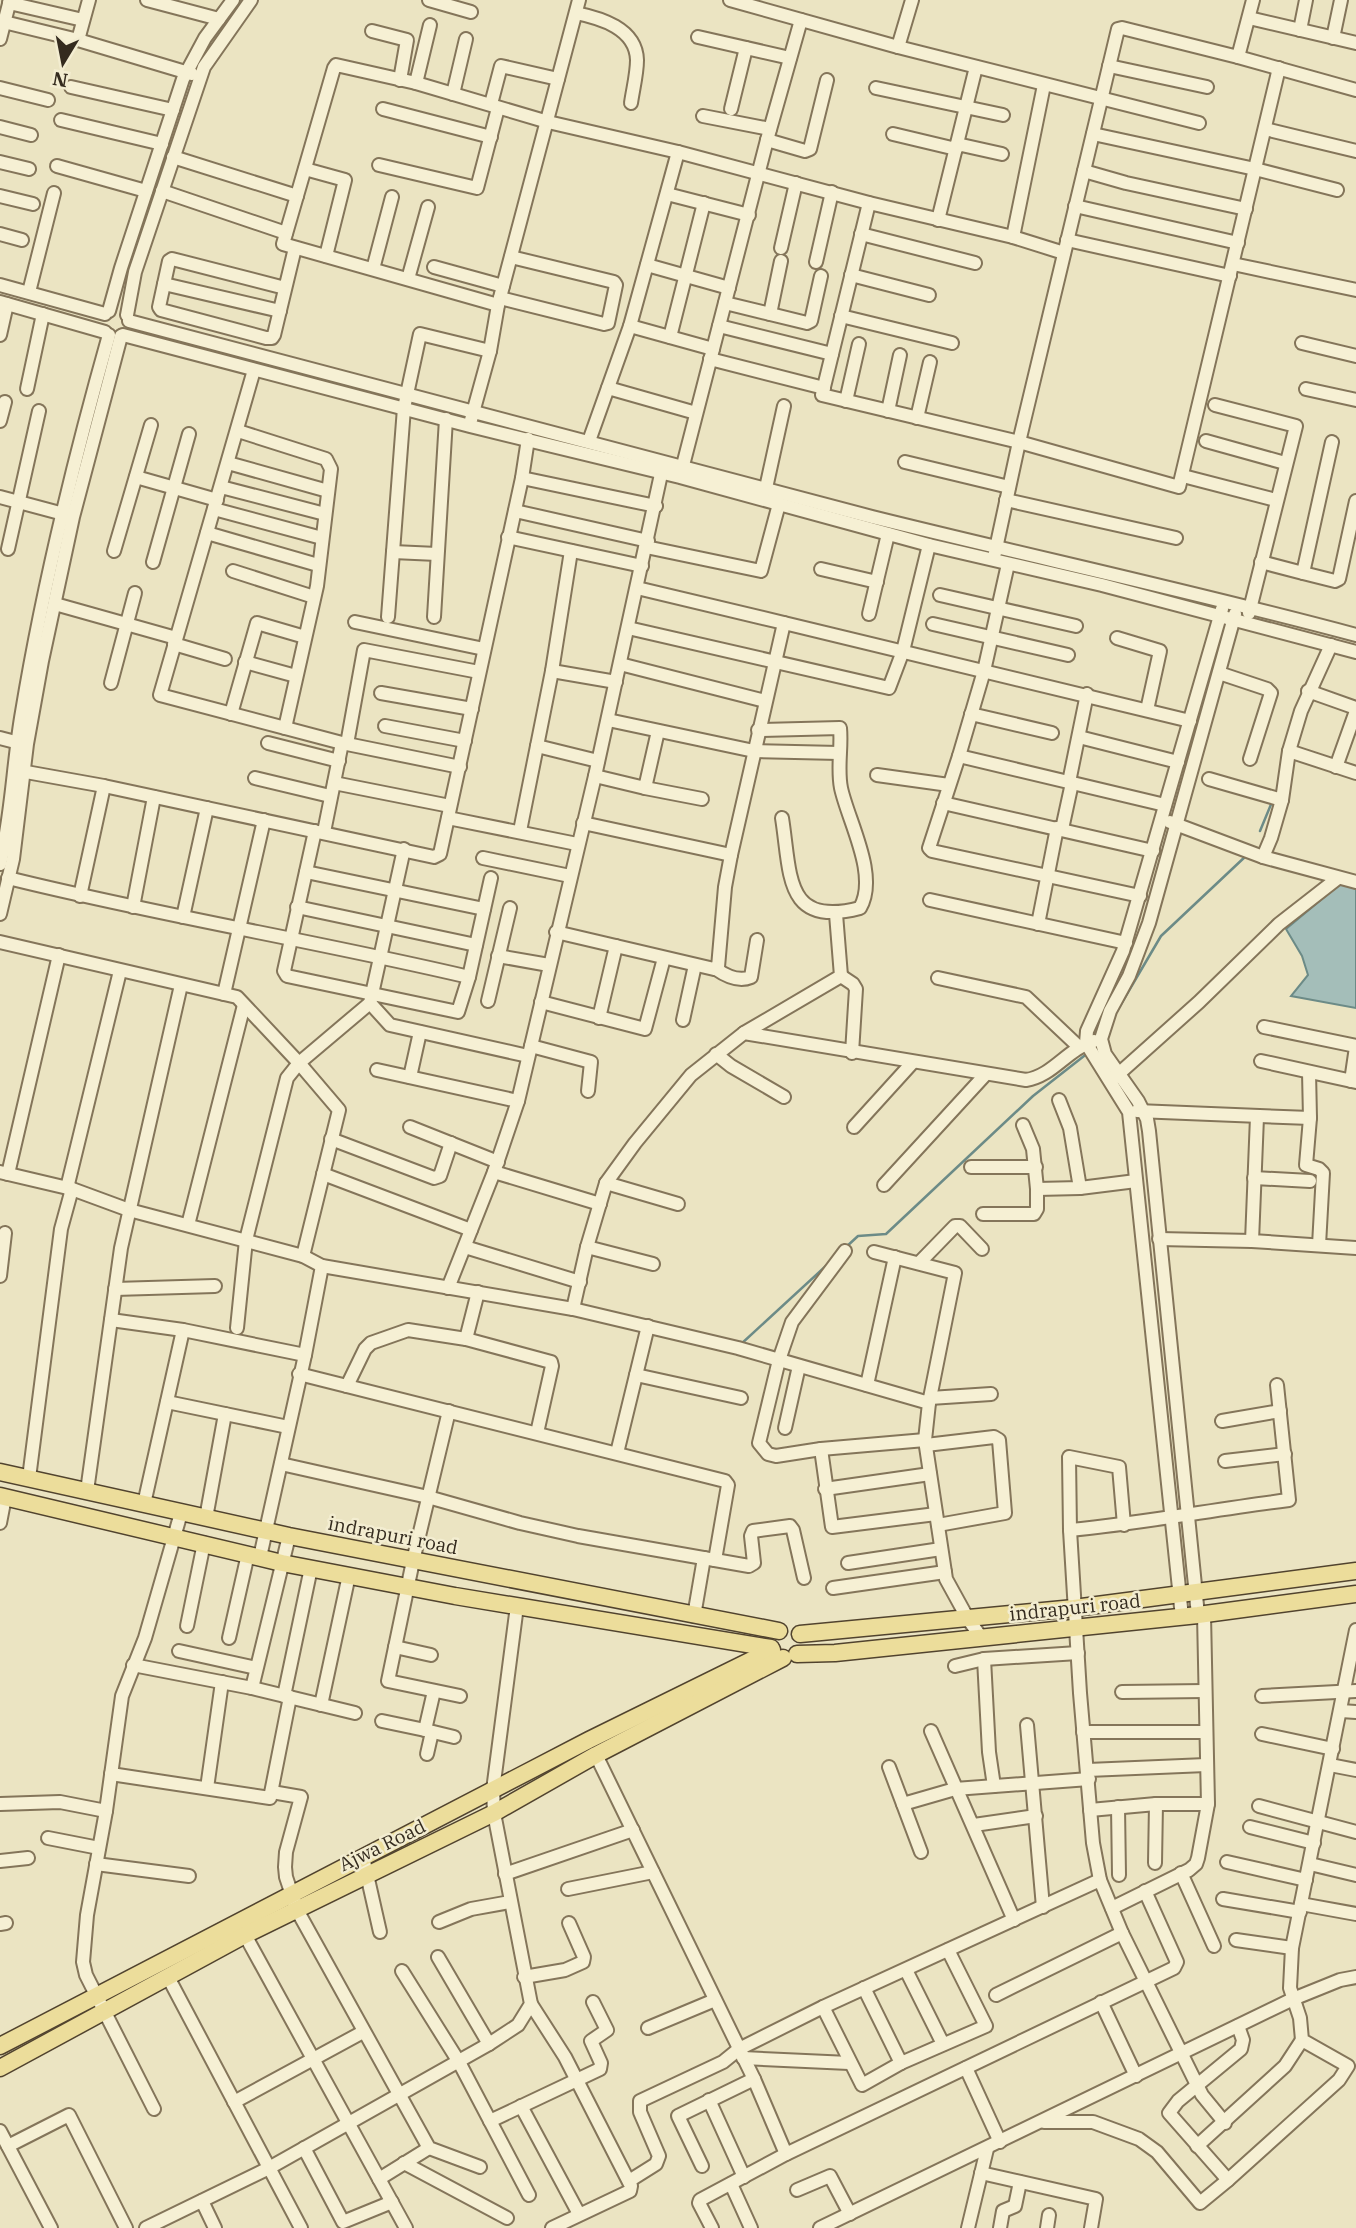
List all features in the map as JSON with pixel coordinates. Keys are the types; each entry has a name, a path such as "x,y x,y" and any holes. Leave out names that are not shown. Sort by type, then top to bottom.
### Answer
{"main road":[{"name":"indrapuri road","path":"0,1472 289,1536 779,1631"},
{"name":"indrapuri road","path":"3,1496 282,1563 781,1653 835,1653 1201,1615 1356,1594"},
{"name":"indrapuri road","path":"800,1634 1074,1608 1356,1571"},
{"path":"790,1629 800,1634 802,1647 781,1653 774,1636 779,1631 790,1629"},
{"name":"Ajwa Road","path":"0,2046 168,1977 245,1935 494,1813 781,1653"},
{"name":"Ajwa Road","path":"0,2068 101,2003 291,1894 493,1790 781,1653"}],"street":[{"path":"78,40 89,0"},
{"path":"146,0 219,19"},
{"path":"114,335 102,323 186,72 233,0"},
{"path":"114,335 128,329 135,272 201,76 218,46 251,0"},
{"path":"429,0 471,12"},
{"path":"730,0 898,47 1199,123"},
{"path":"898,47 912,0"},
{"path":"1238,57 1253,0"},
{"path":"1300,30 1306,0"},
{"path":"1333,38 1341,0"},
{"path":"0,39 2,22 10,1 83,20"},
{"path":"470,426 511,257 578,6 618,28 632,44 637,62 631,103"},
{"path":"1249,18 1356,43"},
{"path":"681,472 801,20"},
{"path":"2,22 78,40 201,76"},
{"path":"416,83 430,25"},
{"path":"995,554 1075,206 1120,28 1356,90"},
{"path":"372,31 407,40 400,79"},
{"path":"698,37 790,58"},
{"path":"453,94 466,39"},
{"path":"731,109 746,48"},
{"path":"511,257 614,282 616,285 608,323 501,296 408,279 283,244 334,68 340,65 400,79 548,122 1013,237 1356,290"},
{"path":"379,165 477,188 491,137 501,66 558,79"},
{"path":"1109,66 1207,88"},
{"path":"938,220 976,67"},
{"path":"869,203 822,395 1019,442 1177,487 1181,485 1183,477 1279,68"},
{"path":"703,116 769,135 805,151 810,149 827,80"},
{"path":"1013,237 1044,85"},
{"path":"71,87 173,110"},
{"path":"0,88 48,100"},
{"path":"876,88 1003,115"},
{"path":"383,109 491,137"},
{"path":"61,120 162,144"},
{"path":"0,127 31,135"},
{"path":"1265,129 1356,151"},
{"path":"893,134 1002,155"},
{"path":"1093,134 1255,169 1337,190"},
{"path":"589,441 630,326 678,152"},
{"path":"173,157 297,195"},
{"path":"0,162 29,169"},
{"path":"57,166 146,191"},
{"path":"305,169 345,180 326,256"},
{"path":"1084,171 1246,209"},
{"path":"770,314 796,183"},
{"path":"162,191 286,233"},
{"path":"816,262 832,192"},
{"path":"29,292 54,193"},
{"path":"667,194 749,215"},
{"path":"0,196 33,204"},
{"path":"373,269 392,197"},
{"path":"670,337 704,203"},
{"path":"1075,206 1238,243"},
{"path":"408,279 428,207"},
{"path":"0,234 22,240"},
{"path":"861,234 975,263"},
{"path":"285,288 172,259 169,261 159,303 161,310 266,338 274,335 295,248"},
{"path":"647,265 729,288"},
{"path":"434,267 501,296"},
{"path":"851,275 929,295"},
{"path":"725,303 810,323 821,276"},
{"path":"163,284 280,311"},
{"path":"0,285 107,313 118,310 128,318 405,401 470,426 663,467 779,504 929,545 995,554 1244,605 1356,635"},
{"path":"0,335 4,303 114,335 254,370 473,412 589,441 663,467"},
{"path":"27,388 43,314"},
{"path":"841,316 952,343"},
{"path":"630,326 824,388"},
{"path":"719,326 832,355"},
{"path":"388,617 405,401 420,334 490,351"},
{"path":"23,743 24,702 114,335"},
{"path":"1302,342 1356,356"},
{"path":"846,401 859,344"},
{"path":"888,411 901,355"},
{"path":"917,418 930,362"},
{"path":"254,370 160,695 345,743 460,766"},
{"path":"608,388 695,413"},
{"path":"1306,389 1356,400"},
{"path":"0,421 5,402"},
{"path":"1182,1617 1129,1112 1101,1039 1110,1011 1138,956 1219,673 1261,562 1296,426 1215,405"},
{"path":"765,488 784,406"},
{"path":"8,549 39,411"},
{"path":"434,617 446,419"},
{"path":"114,551 151,425"},
{"path":"237,431 326,459 331,469 314,597 285,728"},
{"path":"153,562 189,434"},
{"path":"19,771 104,786 438,856 460,766 528,439"},
{"path":"1206,441 1285,463"},
{"path":"1303,573 1332,442"},
{"path":"905,462 1008,494 1176,538"},
{"path":"228,463 328,491"},
{"path":"449,1288 496,1167 518,1101 608,720 663,467"},
{"path":"681,472 765,488 995,554 1008,564 1102,585 1356,652"},
{"path":"136,477 217,499 322,538"},
{"path":"1183,477 1276,500"},
{"path":"522,478 656,506"},
{"path":"0,497 68,515"},
{"path":"217,499 325,514"},
{"path":"1261,562 1335,581 1339,579 1356,501"},
{"path":"515,511 761,571 779,504"},
{"path":"0,914 13,859 23,743 55,604 68,515"},
{"path":"207,533 318,565"},
{"path":"869,614 888,534"},
{"path":"509,537 642,566"},
{"path":"628,628 889,688 903,651 929,545"},
{"path":"520,831 552,671 571,551"},
{"path":"393,552 437,554"},
{"path":"1008,564 984,671 930,850 1140,896"},
{"path":"821,569 877,582"},
{"path":"233,571 314,597"},
{"path":"637,587 1190,721"},
{"path":"111,683 135,593"},
{"path":"940,595 1076,626"},
{"path":"1082,1045 1126,943 1224,601"},
{"path":"55,604 126,624 225,659"},
{"path":"355,622 484,649"},
{"path":"230,714 257,623 305,637"},
{"path":"716,968 731,855 784,623"},
{"path":"933,624 1068,655"},
{"path":"1117,638 1160,651 1147,710"},
{"path":"1263,857 1272,838 1282,800 1289,751 1308,691 1331,645"},
{"path":"479,673 365,650 345,743 306,872 284,971 287,976 371,999 458,1012 469,977 491,878"},
{"path":"245,662 296,676"},
{"path":"620,664 765,701"},
{"path":"552,671 616,682"},
{"path":"1219,673 1267,689 1271,693 1250,758"},
{"path":"1308,691 1356,709 1336,767"},
{"path":"381,693 472,709"},
{"path":"1038,924 1071,783 1087,694"},
{"path":"971,714 1052,733"},
{"path":"608,720 754,751 839,754"},
{"path":"385,726 465,741"},
{"path":"758,730 840,728 841,788 864,863 865,885 860,908 836,914 815,911 801,902 793,886 782,818"},
{"path":"645,788 658,731"},
{"path":"1079,737 1178,762"},
{"path":"0,738 23,743"},
{"path":"268,743 339,761"},
{"path":"537,747 598,761"},
{"path":"1289,751 1356,773"},
{"path":"959,756 1166,805"},
{"path":"1,858 5,801 19,771"},
{"path":"877,775 949,785"},
{"path":"595,776 702,799"},
{"path":"255,778 449,812 577,844"},
{"path":"1209,779 1282,800"},
{"path":"80,896 104,786"},
{"path":"133,907 154,797"},
{"path":"943,803 1153,851"},
{"path":"183,917 207,808"},
{"path":"224,994 264,820"},
{"path":"1161,820 1263,857 1356,882"},
{"path":"583,823 731,855"},
{"path":"237,1328 246,1240 287,1079 299,1063 371,999 404,849"},
{"path":"483,859 570,876"},
{"path":"306,872 484,909"},
{"path":"8,878 80,896 381,956 469,977"},
{"path":"1116,1077 1199,1002 1279,924 1338,878"},
{"path":"930,900 1126,943"},
{"path":"298,907 476,944"},
{"path":"488,1001 510,908"},
{"path":"836,914 841,976"},
{"path":"556,932 716,968 729,976 743,979 751,977 757,940"},
{"path":"0,942 237,997 340,1110 303,1256"},
{"path":"599,1018 616,946"},
{"path":"59,955 4,1173 69,1188 130,1210 303,1256 323,1266 573,1309 648,1326 929,1401 991,1394"},
{"path":"498,956 549,965"},
{"path":"541,1002 641,1029 647,1028 664,958"},
{"path":"683,1020 695,965"},
{"path":"29,1478 61,1229 120,971"},
{"path":"573,1309 587,1247 606,1183 635,1143 691,1074 744,1033 841,976"},
{"path":"841,976 856,989 852,1053"},
{"path":"938,978 1026,997 1116,1077 1143,1110 1149,1131 1196,1592 1201,1615 1208,1804 1196,1864 1112,1908"},
{"path":"87,1491 111,1320 130,1210 181,985"},
{"path":"371,999 390,1025 591,1062 588,1091"},
{"path":"188,1225 244,1005"},
{"path":"1261,1062 1354,1082 1356,1046 1264,1027"},
{"path":"410,1077 420,1032"},
{"path":"744,1033 1027,1080 1040,1078 1082,1045 1101,1039"},
{"path":"716,1054 731,1066 784,1097"},
{"path":"854,1127 912,1062"},
{"path":"377,1070 518,1101"},
{"path":"1309,1072 1310,1118 1306,1166 1319,1169 1323,1173 1319,1245"},
{"path":"884,1185 985,1075"},
{"path":"1059,1100 1070,1128 1080,1188"},
{"path":"1129,1112 1143,1110 1310,1118"},
{"path":"1252,1241 1256,1117"},
{"path":"983,1214 1034,1214 1037,1209 1033,1149 1023,1125"},
{"path":"410,1127 451,1143 496,1167 600,1204"},
{"path":"331,1139 434,1178 440,1177 451,1143"},
{"path":"971,1167 1036,1167"},
{"path":"323,1174 471,1230"},
{"path":"1254,1178 1310,1181"},
{"path":"1037,1189 1080,1188 1136,1181"},
{"path":"606,1183 678,1205"},
{"path":"919,1263 956,1226 960,1226 982,1249"},
{"path":"0,1276 5,1233"},
{"path":"1159,1240 1252,1241 1356,1248"},
{"path":"465,1247 580,1282"},
{"path":"587,1247 653,1264"},
{"path":"821,1449 832,1527 1005,1513 999,1440 994,1437 821,1449 775,1456 768,1454 759,1443 779,1360 792,1322 845,1251"},
{"path":"874,1252 953,1271 955,1275 929,1401 926,1442 946,1579 981,1637"},
{"path":"867,1385 895,1257"},
{"path":"229,1638 254,1556 266,1531 323,1266"},
{"path":"116,1289 215,1286"},
{"path":"466,1339 478,1292"},
{"path":"111,1320 305,1355"},
{"path":"617,1453 648,1326"},
{"path":"347,1386 365,1349 381,1339 408,1330 466,1339 551,1362 537,1433"},
{"path":"144,1504 183,1331"},
{"path":"785,1428 799,1366"},
{"path":"299,1374 725,1481 728,1485 694,1615"},
{"path":"636,1375 741,1398"},
{"path":"1070,1530 1124,1525 1188,1513 1289,1500 1277,1385"},
{"path":"167,1402 288,1427"},
{"path":"449,1411 388,1681 460,1696"},
{"path":"1222,1421 1280,1411"},
{"path":"206,1518 226,1414"},
{"path":"1226,1461 1284,1454"},
{"path":"1124,1525 1119,1467 1071,1456 1068,1459 1074,1608 1090,1810 1100,1880 1122,1933 1202,2095 1225,2123"},
{"path":"281,1464 428,1497 578,1536 753,1565 753,1531 790,1526 803,1578"},
{"path":"825,1489 930,1474"},
{"path":"0,1523 3,1496"},
{"path":"154,2109 86,1975 83,1962 87,1915 106,1811 122,1696 145,1638 181,1513"},
{"path":"252,1688 289,1536"},
{"path":"187,1626 204,1544"},
{"path":"848,1563 942,1549"},
{"path":"111,1774 268,1798 272,1792 311,1568"},
{"path":"833,1588 945,1573"},
{"path":"321,1705 349,1575"},
{"path":"517,1606 493,1790 494,1813 524,1977 531,2004 565,2057 631,2186 630,2191 557,2227"},
{"path":"1197,2146 1286,2066 1302,2040 1300,2018 1289,1979 1292,1948 1341,1711 1350,1691 1356,1630"},
{"path":"395,1647 431,1655"},
{"path":"179,1651 256,1668"},
{"path":"955,1666 985,1660 1078,1653"},
{"path":"985,1660 989,1752 994,1786"},
{"path":"133,1665 252,1688 355,1713"},
{"path":"207,1788 222,1682"},
{"path":"427,1754 434,1691"},
{"path":"1122,1692 1205,1691"},
{"path":"1262,1696 1350,1691"},
{"path":"1341,1711 1356,1712"},
{"path":"382,1721 454,1737"},
{"path":"1027,1725 1043,1907"},
{"path":"931,1731 1014,1920"},
{"path":"1083,1732 1205,1732"},
{"path":"1262,1734 1334,1749"},
{"path":"596,1755 754,2080 786,2154"},
{"path":"903,1804 955,1789 1032,1783 1088,1774 1206,1765"},
{"path":"1330,1765 1356,1770"},
{"path":"889,1767 921,1852"},
{"path":"272,1792 301,1797 286,1853 286,1877 297,1910 363,2032 429,2148 480,2167"},
{"path":"0,1804 60,1802 106,1811"},
{"path":"1090,1810 1156,1804 1208,1804"},
{"path":"1155,1863 1156,1804"},
{"path":"1259,1806 1356,1832"},
{"path":"1118,1807 1119,1875"},
{"path":"974,1825 1036,1816"},
{"path":"1250,1827 1314,1843"},
{"path":"505,1874 633,1830"},
{"path":"48,1838 99,1848"},
{"path":"363,1857 380,1932"},
{"path":"0,1861 28,1858"},
{"path":"1227,1862 1306,1880"},
{"path":"96,1864 189,1876"},
{"path":"1310,1864 1356,1875"},
{"path":"568,1889 653,1872"},
{"path":"1181,1874 1214,1946"},
{"path":"629,2181 656,2164 659,2157 640,2112 640,2101 741,2054 822,2007 1100,1880"},
{"path":"712,2228 699,2202 786,2154 1174,1968 1177,1962 1145,1891"},
{"path":"1223,1899 1356,1914"},
{"path":"439,1922 471,1909 510,1902"},
{"path":"524,1977 565,1970 583,1962 584,1956 569,1923"},
{"path":"996,1995 1122,1933"},
{"path":"245,1935 406,2228"},
{"path":"1236,1940 1292,1948"},
{"path":"822,2007 862,2085 901,2063 987,2025 948,1950"},
{"path":"438,1957 489,2044"},
{"path":"906,1970 943,2044"},
{"path":"402,1971 459,2062 529,2195"},
{"path":"820,2228 1293,1999 1356,1976"},
{"path":"168,1977 301,2228"},
{"path":"864,1988 901,2063"},
{"path":"648,2028 715,2000"},
{"path":"490,2121 600,2069 591,2041 607,2030 593,2002"},
{"path":"1101,2002 1136,2076"},
{"path":"146,2228 174,2222 202,2201 269,2168 459,2062 518,2025 531,2004"},
{"path":"1228,2180 1169,2113 1178,2101 1241,2049 1242,2040 1238,2026"},
{"path":"234,2102 363,2032"},
{"path":"1041,2123 1093,2122 1139,2139 1157,2152 1200,2203 1339,2080 1352,2065 1302,2040"},
{"path":"741,2054 849,2063"},
{"path":"966,2068 1000,2141"},
{"path":"702,2166 678,2116 754,2080"},
{"path":"709,2100 744,2177"},
{"path":"522,2106 579,2214"},
{"path":"8,2146 69,2115 126,2228"},
{"path":"0,2131 51,2228"},
{"path":"304,2148 343,2222 392,2202"},
{"path":"379,2179 429,2148"},
{"path":"968,2228 987,2149"},
{"path":"404,2163 507,2218"},
{"path":"981,2173 1096,2199 1091,2228"},
{"path":"797,2190 830,2176 850,2214"},
{"path":"1000,2228 1003,2211 1015,2206 1020,2182"},
{"path":"731,2184 751,2228"},
{"path":"202,2201 215,2228"}],"water":[{"path":"1340,884 1356,888 1356,1008 1291,996 1308,975 1302,956 1286,929"}],"waterway":[{"path":"1260,831 1272,802"},
{"path":"1114,1016 1161,936 1247,855"},
{"path":"845,1248 858,1236 886,1234 1033,1096 1084,1056"},
{"path":"740,1345 828,1264"}]}
